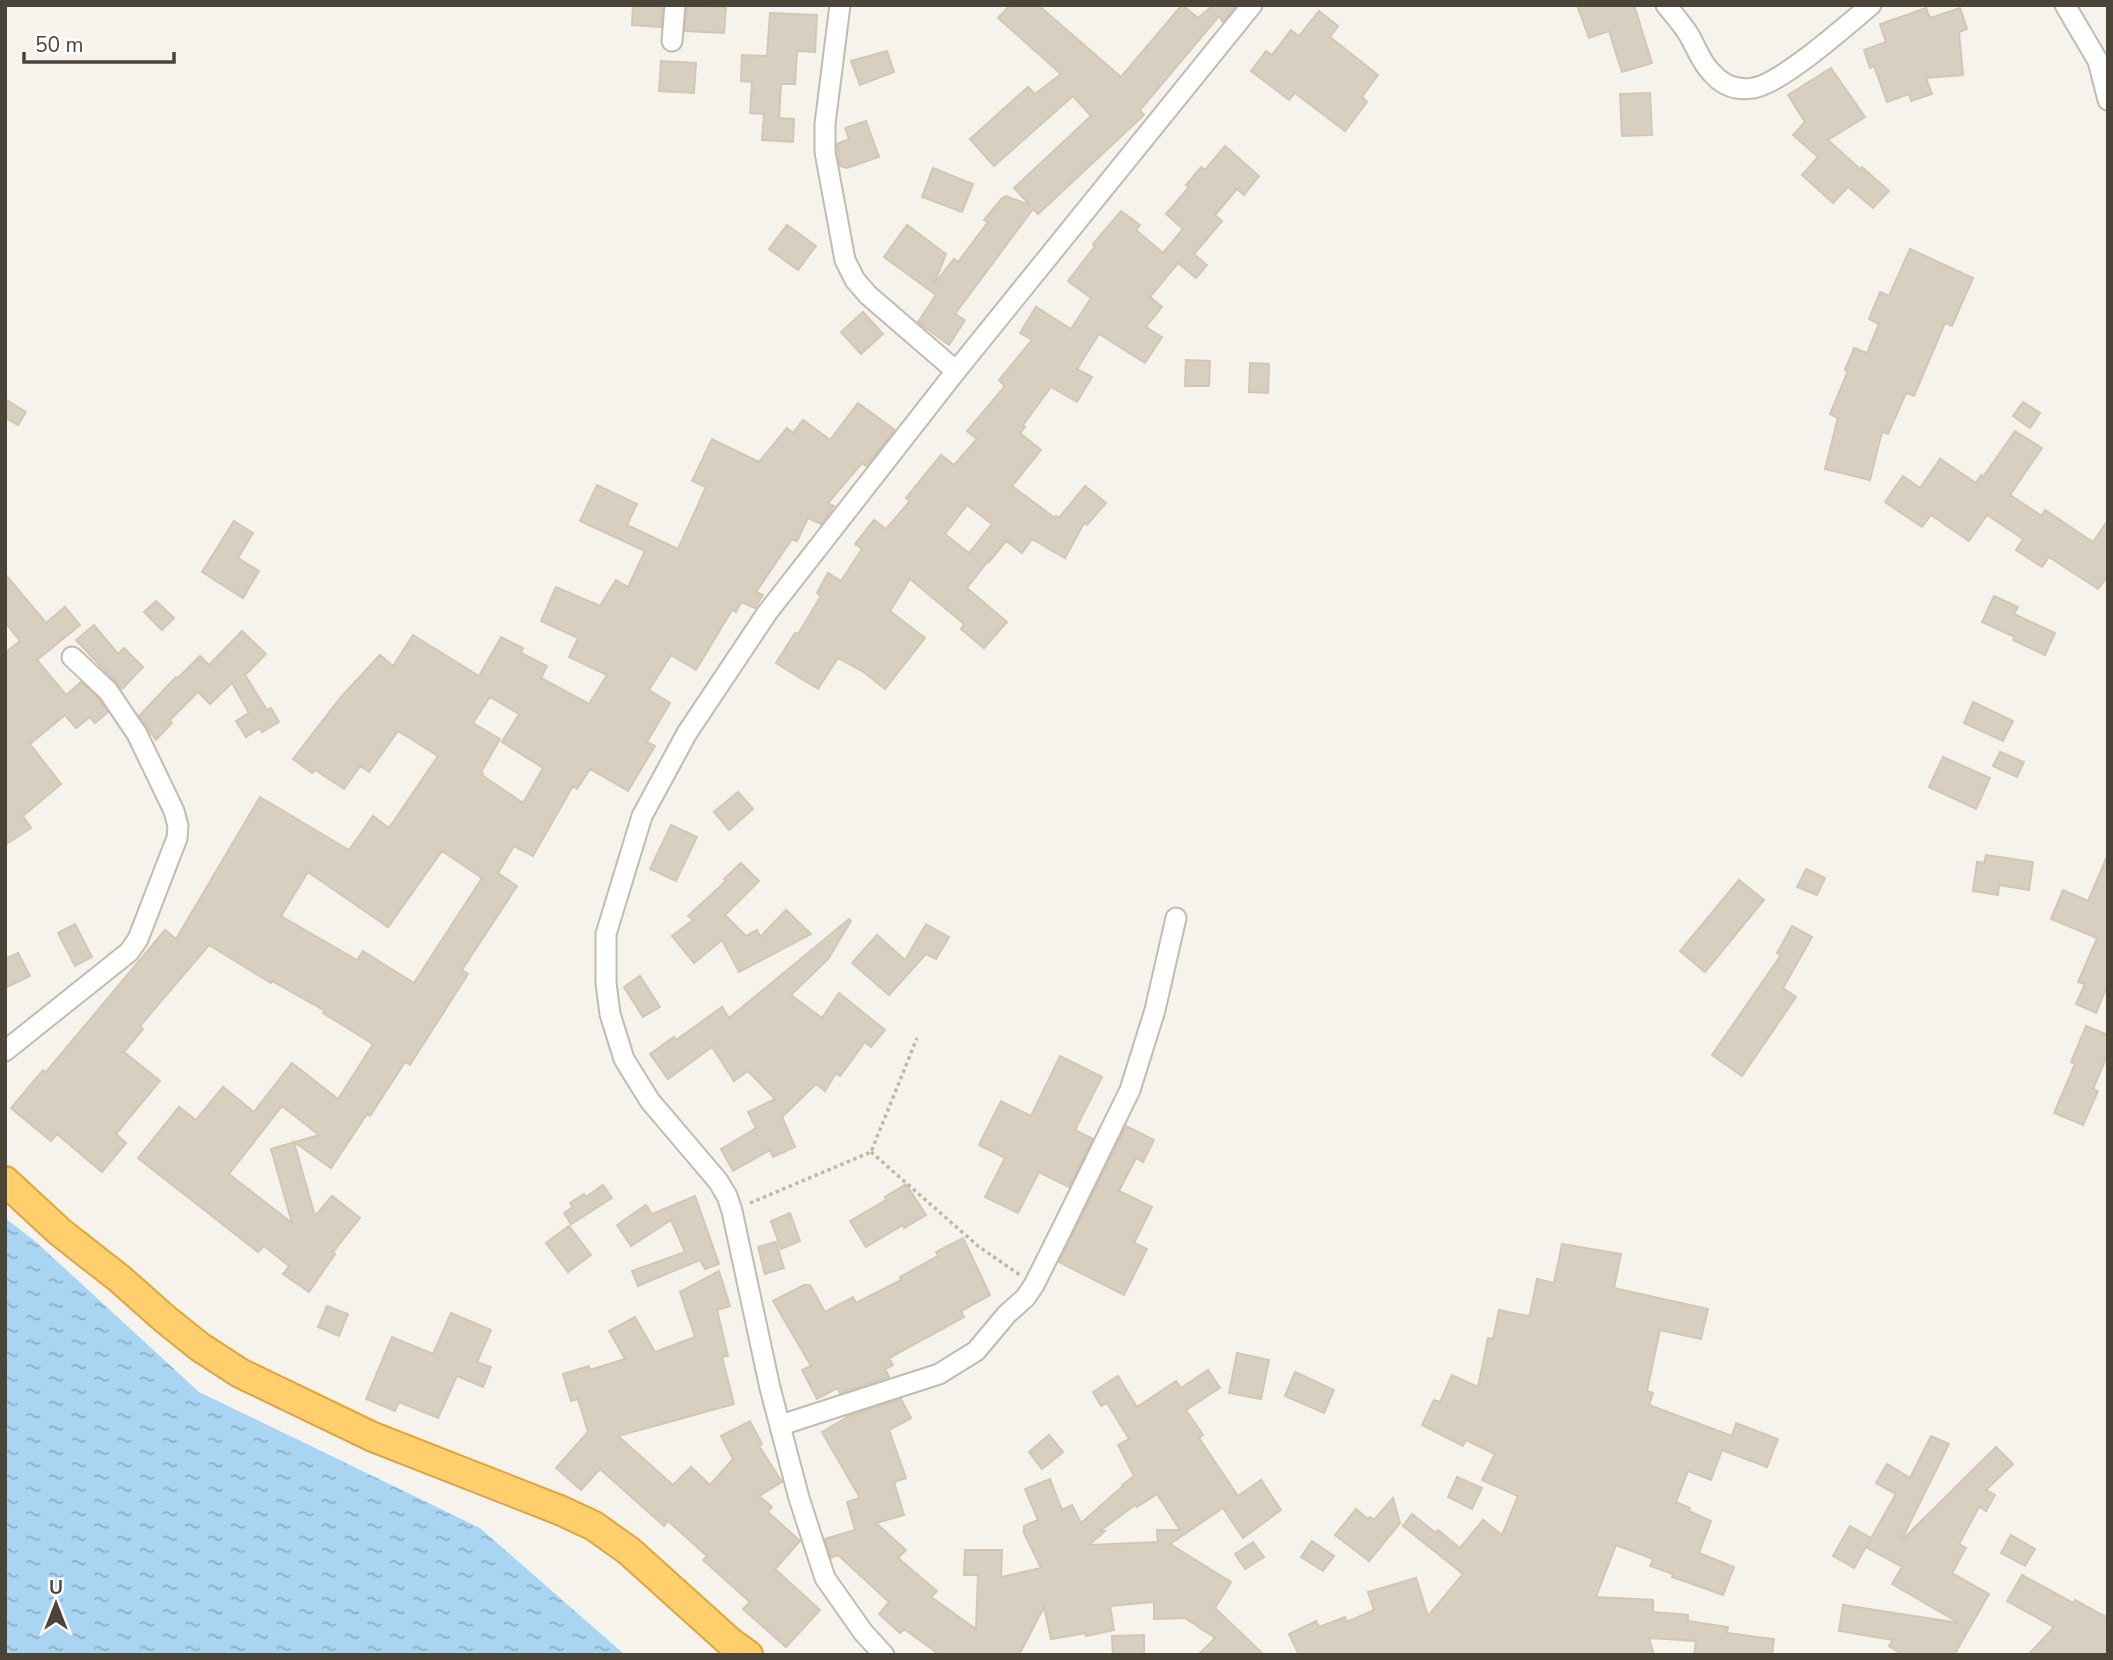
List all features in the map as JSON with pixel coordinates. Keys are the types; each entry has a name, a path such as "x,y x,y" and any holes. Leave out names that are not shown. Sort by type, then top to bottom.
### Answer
{"highway":[{"path":"5,1181 60,1232 165,1319 200,1347 240,1373 373,1437 594,1526 629,1551 748,1655"}],"street":[{"path":"672,41 675,5"},
{"path":"840,5 825,124 825,152 845,260 855,280 868,295 956,371"},
{"path":"884,1655 863,1632 825,1578 799,1498 780,1426 727,1196 718,1181 650,1101 624,1059 610,1014 606,983 606,934 642,816 687,733 767,613 956,371 1252,5"},
{"path":"1666,5 1688,34 1709,71 1727,86 1744,89 1757,88 1777,77 1808,56 1871,5"},
{"path":"2065,5 2098,61 2108,100"},
{"path":"5,1051 129,952 138,939 177,838 178,826 174,811 137,734 108,691 72,657"},
{"path":"780,1426 939,1374 976,1351 1034,1285 1130,1090 1155,1010 1176,918"}],"path":[{"path":"732,1211 871,1152 917,1038"},
{"path":"871,1152 978,1246 1034,1285"}],"water":[{"path":"5,1218 36,1242 199,1392 480,1528 625,1655 5,1655"}],"building":[{"path":"633,5 663,5 661,27 632,25"},
{"path":"687,5 726,7 724,33 685,31"},
{"path":"1010,5 1038,5 1121,77 1182,5 1198,18 1210,5 1236,5 1223,22 1219,16 1140,110 1144,115 1038,214 1033,209 955,314 965,320 949,345 918,322 936,295 884,257 907,225 946,254 934,284 954,259 958,262 988,222 984,220 1002,198 1006,196 1030,205 1014,188 1091,116 1073,96 994,166 970,139 1028,87 1035,94 1061,74 998,18"},
{"path":"1577,5 1634,5 1652,63 1622,72 1609,31 1589,38"},
{"path":"1926,8 1930,18 1960,8 1967,29 1959,32 1963,75 1926,78 1932,94 1911,101 1909,94 1887,102 1874,66 1870,68 1864,50 1886,42 1880,24"},
{"path":"1319,11 1338,26 1330,37 1378,75 1362,97 1367,102 1345,131 1295,93 1289,100 1251,71 1266,51 1272,55 1291,30 1299,36"},
{"path":"770,13 817,15 815,52 797,51 795,84 781,84 779,118 794,119 793,142 762,140 764,114 750,113 752,82 741,81 742,55 767,56"},
{"path":"887,51 894,72 860,85 851,61"},
{"path":"661,61 696,63 694,93 659,91"},
{"path":"1831,68 1865,117 1828,140 1889,191 1873,208 1848,187 1833,203 1802,175 1818,157 1793,135 1805,122 1788,95"},
{"path":"1650,93 1652,135 1622,136 1620,94"},
{"path":"866,121 879,157 847,168 840,166 837,144 849,139 845,128"},
{"path":"1225,146 1259,176 1244,195 1237,189 1215,215 1222,221 1194,254 1207,265 1196,278 1178,263 1150,297 1162,307 1146,327 1162,337 1145,363 1099,334 1077,369 1092,377 1077,402 1051,387 1020,433 1041,450 1012,486 1055,518 1059,518 1085,486 1106,503 1087,525 1084,523 1065,558 1032,539 1022,553 1006,541 988,561 967,588 1007,622 984,648 961,629 964,624 910,579 890,611 925,638 885,689 865,673 838,658 818,689 776,663 821,596 817,593 828,573 841,581 862,549 855,544 874,520 886,529 910,501 906,498 941,455 954,465 977,439 967,431 1005,386 999,380 1032,340 1020,333 1036,307 1071,329 1091,298 1068,281 1095,246 1093,244 1121,211 1140,225 1136,230 1163,253 1183,229 1166,214 1189,187 1186,185 1201,167 1205,170","holes":["967,505 992,524 969,553 945,534"]},
{"path":"933,168 973,184 962,212 922,197"},
{"path":"787,225 816,246 798,270 769,249"},
{"path":"1910,249 1973,278 1952,326 1945,323 1914,396 1906,393 1888,434 1882,432 1870,480 1825,469 1838,418 1830,414 1848,371 1845,370 1854,348 1867,353 1879,324 1869,319 1880,292 1889,296"},
{"path":"863,312 883,334 861,354 841,332"},
{"path":"1186,360 1210,361 1209,386 1185,386"},
{"path":"1250,363 1269,364 1268,393 1249,392"},
{"path":"5,399 26,412 18,425 5,418"},
{"path":"2023,402 2040,413 2030,428 2013,416"},
{"path":"858,403 895,430 866,466 862,463 828,503 834,506 821,524 808,518 797,541 792,539 756,592 763,595 755,608 741,602 736,612 732,610 696,670 671,655 649,690 670,703 647,742 655,746 628,791 590,769 577,789 573,786 533,856 514,846 498,873 517,886 462,970 468,974 410,1065 405,1062 370,1116 367,1114 331,1168 294,1142 315,1216 332,1196 360,1218 333,1252 335,1254 309,1292 283,1274 289,1266 264,1246 258,1252 138,1158 179,1107 196,1120 223,1087 254,1112 292,1063 338,1099 373,1044 323,1013 325,1011 272,981 271,983 209,945 140,1026 143,1029 124,1052 160,1081 116,1134 126,1143 102,1172 57,1134 51,1141 11,1108 43,1070 46,1072 165,930 176,939 260,797 349,850 373,816 389,828 438,756 398,731 369,772 360,766 344,789 315,770 312,773 293,759 341,697 380,655 393,666 413,635 479,676 501,637 523,648 521,653 547,666 541,678 589,704 607,675 569,657 578,638 541,621 556,587 600,606 616,580 628,587 645,551 580,521 597,485 637,504 627,525 678,549 706,487 692,481 712,439 759,462 787,428 793,433 803,420 830,440","holes":["490,697 519,714 502,742 543,768 523,803 482,775 481,772 500,739 473,723","442,851 482,878 414,983 363,951 357,960 281,916 308,872 388,927","282,1106 319,1135 271,1149 292,1223 229,1174"]},
{"path":"2015,431 2042,448 2010,495 2042,516 2045,510 2093,542 2108,520 2108,576 2098,589 2049,557 2042,567 2016,550 2023,539 1987,515 1969,541 1931,515 1922,527 1885,502 1903,476 1920,488 1940,459 1976,483"},
{"path":"234,521 253,533 238,558 259,571 243,598 202,572"},
{"path":"5,574 46,623 65,607 80,625 37,660 66,695 81,682 108,712 95,723 90,717 76,728 65,715 30,744 61,784 23,816 31,828 5,845 5,653 20,641 5,622"},
{"path":"1994,596 2018,607 2014,614 2055,633 2045,655 1982,622"},
{"path":"156,601 174,618 162,630 144,612"},
{"path":"94,625 118,654 124,648 143,667 122,689 76,640"},
{"path":"242,631 266,654 245,675 267,710 271,708 279,722 262,732 260,728 246,737 236,721 249,713 232,683 210,704 198,692 170,720 172,723 156,740 139,716 200,656 209,665"},
{"path":"1973,702 2013,721 2003,741 1964,723"},
{"path":"2000,752 2024,762 2017,777 1993,766"},
{"path":"1943,757 1990,778 1976,809 1929,787"},
{"path":"738,792 753,809 729,830 714,812"},
{"path":"671,825 697,837 676,881 650,869"},
{"path":"2108,854 2108,984 2096,1013 2076,1004 2085,984 2078,982 2097,938 2051,919 2063,890 2088,901"},
{"path":"1986,855 2033,862 2029,890 1999,885 1998,895 1973,891 1977,862 1984,863"},
{"path":"741,863 759,881 725,915 746,936 757,930 760,937 786,910 811,934 739,972 722,940 694,963 672,936 693,920 688,916 726,881 724,879"},
{"path":"1806,869 1825,878 1817,895 1797,887"},
{"path":"1739,880 1764,900 1705,972 1680,951"},
{"path":"849,919 851,921 828,959 791,995 822,1018 839,993 885,1030 871,1047 865,1042 840,1076 836,1073 825,1091 816,1084 782,1117 795,1147 773,1157 770,1150 733,1171 721,1149 756,1128 748,1112 775,1099 748,1071 734,1081 712,1047 668,1079 650,1054 674,1037 676,1040 722,1007 729,1018"},
{"path":"75,924 92,957 75,966 58,933"},
{"path":"926,924 949,937 936,959 926,954 889,995 852,963 877,935 905,960"},
{"path":"1792,926 1812,937 1783,988 1796,997 1742,1076 1712,1055 1781,955 1777,953"},
{"path":"18,953 30,976 5,988 5,959"},
{"path":"640,976 660,1007 643,1017 624,987"},
{"path":"2086,1026 2108,1035 2108,1054 2093,1089 2098,1091 2083,1125 2054,1113 2075,1064 2071,1062"},
{"path":"1060,1056 1102,1077 1075,1130 1093,1139 1069,1187 1039,1172 1018,1213 985,1197 1005,1158 979,1145 1001,1101 1031,1116"},
{"path":"1126,1126 1154,1140 1143,1162 1136,1158 1119,1191 1152,1207 1134,1243 1147,1249 1124,1295 1059,1262"},
{"path":"906,1184 926,1215 866,1247 850,1221 886,1200 885,1197"},
{"path":"603,1185 612,1198 571,1224 564,1213 573,1207 570,1203 584,1194 586,1197"},
{"path":"695,1196 719,1264 705,1269 700,1260 638,1286 632,1271 685,1252 671,1220 631,1246 617,1225 646,1205 652,1214"},
{"path":"790,1213 800,1241 781,1249 771,1221"},
{"path":"569,1226 591,1255 568,1272 546,1243"},
{"path":"963,1238 990,1295 961,1311 964,1317 889,1358 893,1365 885,1369 889,1377 840,1393 837,1388 817,1399 802,1370 811,1366 773,1301 804,1285 810,1285 825,1312 853,1297 856,1303 901,1280 900,1277 938,1256 936,1252"},
{"path":"776,1242 784,1268 765,1274 758,1247"},
{"path":"1562,1244 1621,1254 1614,1288 1708,1309 1701,1339 1660,1330 1647,1391 1653,1393 1649,1405 1732,1436 1736,1423 1778,1439 1767,1467 1722,1450 1711,1480 1688,1471 1676,1502 1711,1521 1699,1553 1734,1567 1723,1595 1672,1577 1673,1574 1650,1566 1653,1559 1616,1545 1596,1597 1653,1600 1653,1612 1688,1615 1688,1621 1728,1627 1727,1633 1774,1639 1772,1655 1694,1655 1696,1641 1649,1638 1654,1655 1299,1655 1289,1634 1316,1621 1319,1627 1345,1617 1347,1622 1374,1610 1368,1592 1416,1578 1428,1616 1463,1574 1403,1526 1412,1514 1460,1548 1483,1520 1502,1535 1518,1496 1482,1480 1495,1454 1466,1440 1463,1446 1422,1425 1434,1400 1440,1402 1452,1375 1478,1387 1488,1338 1493,1339 1499,1310 1527,1316 1530,1314 1537,1279 1554,1283"},
{"path":"719,1271 730,1306 717,1310 728,1356 722,1357 734,1404 618,1436 673,1485 691,1467 710,1485 733,1459 721,1436 750,1421 762,1444 759,1446 782,1482 759,1496 772,1507 768,1512 800,1541 775,1569 820,1610 786,1647 743,1609 750,1602 703,1560 707,1556 668,1521 664,1526 600,1469 581,1490 556,1468 588,1432 578,1399 571,1401 563,1374 589,1366 590,1370 625,1359 609,1331 635,1317 655,1352 695,1337 680,1292"},
{"path":"327,1306 348,1314 339,1336 318,1327"},
{"path":"451,1313 491,1330 477,1362 491,1367 483,1387 457,1376 438,1418 399,1402 395,1411 366,1399 392,1337 433,1354"},
{"path":"1237,1353 1269,1360 1261,1399 1229,1393"},
{"path":"1208,1370 1220,1388 1186,1410 1203,1435 1199,1438 1238,1496 1261,1480 1281,1510 1243,1538 1223,1508 1170,1544 1231,1582 1215,1608 1264,1655 1198,1655 1215,1638 1185,1618 1154,1619 1154,1602 1110,1606 1114,1630 1051,1639 1044,1607 1019,1655 940,1655 904,1629 900,1633 879,1614 889,1602 838,1555 831,1558 825,1539 855,1530 847,1502 860,1498 822,1432 851,1415 901,1399 911,1418 889,1430 906,1478 894,1482 904,1515 876,1523 906,1550 898,1558 937,1591 931,1597 976,1629 978,1575 964,1575 965,1550 1002,1550 1001,1577 1041,1568 1024,1533 1024,1526 1038,1520 1025,1489 1050,1479 1062,1510 1072,1505 1081,1523 1134,1476 1118,1445 1129,1439 1107,1403 1101,1406 1093,1392 1118,1376 1137,1407 1176,1381 1181,1388","holes":["1157,1494 1180,1530 1157,1530 1158,1542 1089,1545 1105,1531 1100,1531 1135,1505 1137,1507"]},
{"path":"1295,1372 1334,1390 1324,1413 1285,1396"},
{"path":"1049,1435 1063,1452 1042,1469 1029,1452"},
{"path":"1931,1436 1949,1444 1901,1541 1996,1447 2013,1464 1986,1490 1995,1495 1986,1511 1979,1507 1959,1544 1966,1548 1952,1573 1989,1594 1954,1655 1903,1655 1889,1646 1893,1640 1839,1631 1843,1605 1959,1623 1892,1584 1902,1567 1866,1547 1896,1494 1876,1483 1887,1464 1910,1478"},
{"path":"1457,1477 1482,1488 1472,1509 1448,1497"},
{"path":"1393,1498 1400,1523 1369,1561 1335,1535 1356,1509 1368,1519 1370,1517 1374,1520"},
{"path":"1850,1526 1871,1538 1854,1568 1833,1556"},
{"path":"2011,1535 2035,1549 2025,1566 2001,1553"},
{"path":"1312,1541 1334,1556 1323,1571 1301,1557"},
{"path":"1253,1542 1264,1557 1245,1569 1235,1554"},
{"path":"2022,1575 2073,1603 2075,1600 2108,1618 2108,1655 2028,1655 2054,1627 2007,1601"},
{"path":"1144,1635 1144,1654 1113,1655 1112,1636"}]}
